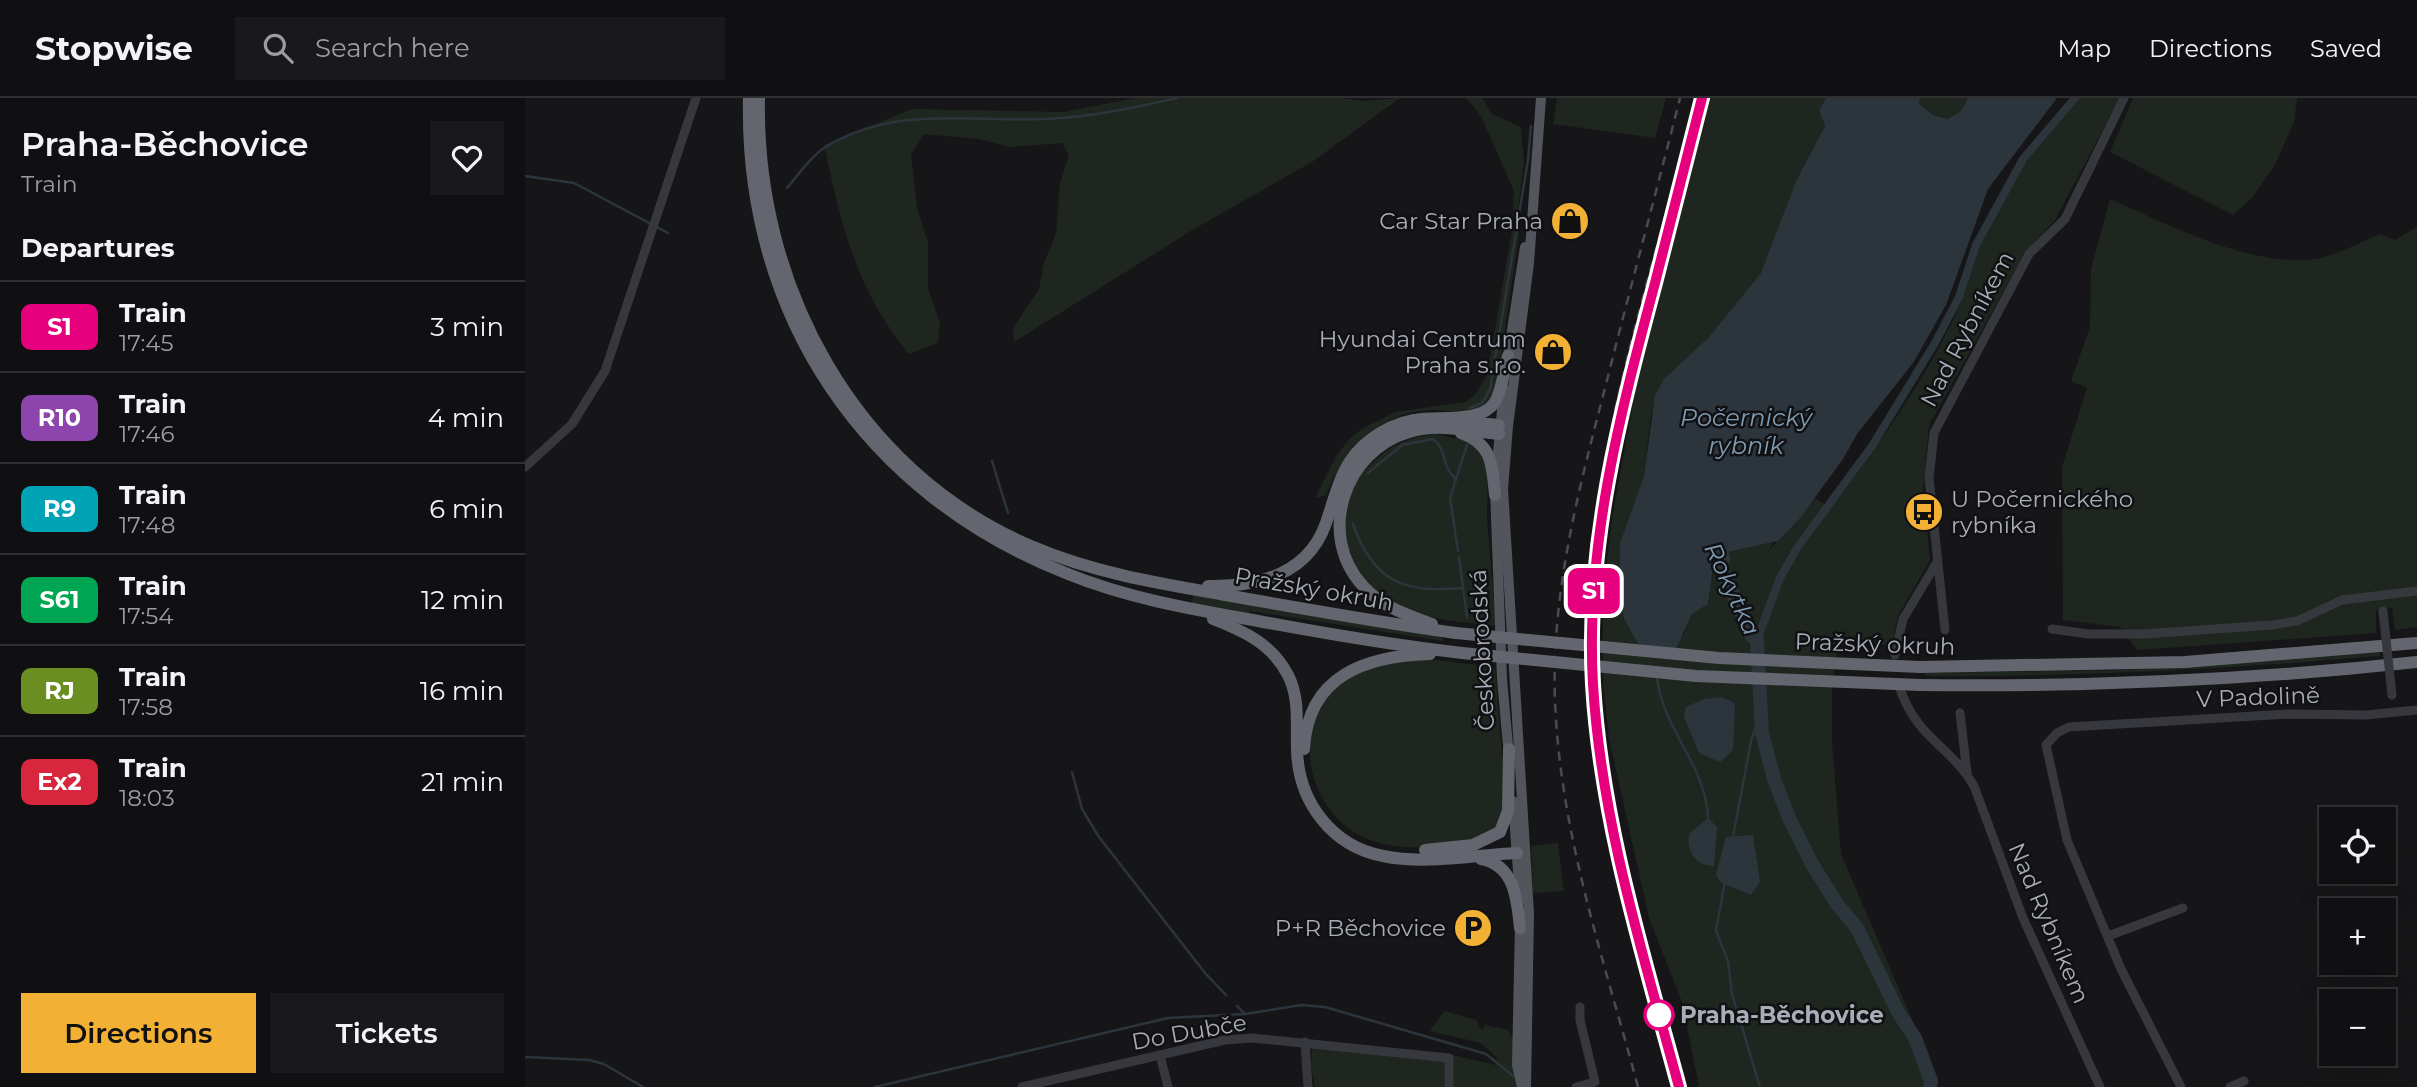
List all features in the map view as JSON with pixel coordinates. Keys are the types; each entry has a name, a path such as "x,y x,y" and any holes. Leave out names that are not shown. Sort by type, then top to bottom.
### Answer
{"highway":[{"path":"749,98 752,175 758,217 771,266 801,340 858,418 917,486 994,539 1087,582 1187,608 1251,636 1265,646 1284,668 1297,704 1297,749 1302,784 1311,805 1329,828 1354,846 1377,855 1404,859 1521,849"},
{"path":"759,98 763,186 779,259 810,336 845,401"},
{"path":"858,418 926,480 993,527 1030,546 1073,562 1168,585 1252,584 1295,566 1310,552 1321,535 1339,478 1357,452 1382,432 1417,419 1474,415 1486,410 1496,398 1508,356"},
{"path":"1417,419 1503,430"},
{"path":"1450,631 1392,608 1372,595 1347,563 1340,531 1341,507 1346,487 1367,456 1397,436 1430,428 1503,430"},
{"path":"1430,428 1464,434 1484,445 1491,460 1495,495"},
{"name":"Pražský okruh","path":"1168,585 1312,611 1450,631 1706,657 1920,667 2185,662 2417,643"},
{"name":"Pražský okruh","path":"1187,608 1315,632 1446,652 1696,676 1920,685 2126,684 2271,676 2417,662"},
{"path":"1446,652 1388,657 1343,674 1319,700 1305,738 1308,781 1326,815 1360,841 1381,849 1408,852 1521,849"},
{"path":"1408,852 1473,845 1500,832 1508,811 1509,748"},
{"path":"1446,857 1486,860 1502,868 1514,889 1520,928"}],"main road":[{"name":"Českobrodská","path":"1524,1087 1530,948 1509,748 1495,495 1532,213 1541,98"},
{"name":"Českobrodská","path":"1524,1087 1517,1065 1521,849 1504,523 1503,430 1508,356 1521,261 1532,213"}],"street":[{"path":"525,467 572,424 605,371 697,98"},
{"name":"Nad Rybníkem","path":"1945,630 1929,478 1934,433 2023,264 2065,219 2124,98"},
{"path":"1895,654 1903,619 1937,562"},
{"path":"2052,629 2089,634 2144,634 2272,625 2297,621 2342,600 2417,591"},
{"path":"2381,594 2394,713 2417,710"},
{"name":"Nad Rybníkem","path":"1900,689 1912,717 1923,732 1967,773"},
{"name":"Nad Rybníkem","path":"1960,713 1967,773 1980,800 2023,918 2100,1087"},
{"name":"V Padolině","path":"2181,1087 2134,997 2067,840 2046,758 2046,745 2057,733 2069,727 2394,713"},
{"path":"1951,758 1965,750"},
{"path":"2108,936 2183,908"},
{"path":"1576,1087 1595,1082 1580,1020 1580,1007"},
{"name":"Do Dubče","path":"1022,1087 1238,1038 1305,1042 1449,1058 1448,1087"},
{"path":"1305,1042 1308,1087"},
{"path":"1160,1055 1168,1087"},
{"path":"2230,1087 2244,1081"}],"shaded area":[{"path":"1136,98 1341,98 1364,101 1400,98 1312,162 1194,229 1014,342 1013,328 1039,289 1044,263 1056,233 1060,183 1069,155 1062,143 1010,147 979,139 924,134 911,155 917,207 928,243 928,289 940,323 938,343 909,354 891,330 863,281 844,229 824,145 912,109 1063,112"},
{"path":"1466,98 1482,98 1492,114 1521,127 1524,163 1516,224 1520,228 1497,382 1487,403 1475,410 1413,412 1380,425 1353,449 1326,495 1315,498 1337,455 1349,439 1363,428 1396,412 1465,402 1475,395 1487,375 1513,225 1514,191 1481,116"},
{"path":"1557,98 1666,98 1655,138 1553,124"},
{"path":"1709,98 1826,98 1819,110 1825,126 1796,181 1761,273 1708,338 1670,374 1651,415 1644,476 1620,543 1683,636 1692,614 1708,604 1714,558 1723,553 1774,542 1768,552 1815,498 1831,509 1896,418 1940,346 1970,276 1976,245 1986,235 2014,178 2075,98 2120,98 2055,220 2025,253 1929,425 1923,492 1930,560 1898,616 1892,645 1839,643 1832,684 1832,742 1841,854 1914,1024 1936,1087 1699,1087 1682,1002 1649,918 1609,739 1603,681 1603,594 1613,513 1639,371"},
{"path":"1920,98 1968,98 1961,111 1948,119 1933,115 1919,104"},
{"path":"2133,98 2297,99 2294,122 2275,165 2251,199 2233,215 2110,152"},
{"path":"2110,199 2210,242 2237,251 2290,260 2323,257 2380,234 2395,240 2417,227 2417,627 2395,630 2392,608 2376,610 2376,633 2137,650 2120,627 2063,620 2062,467 2087,388 2071,381 2090,327 2091,269"},
{"path":"1436,434 1472,442 1488,463 1487,520 1496,626 1422,615 1395,605 1382,597 1360,575 1347,550 1344,524 1349,498 1362,474 1381,455 1406,441"},
{"path":"1194,594 1409,631 1443,638 1443,641 1250,611 1248,616 1191,604"},
{"path":"2380,652 2380,656 2267,665 2096,674 1925,676 1925,673 2123,670"},
{"path":"1418,658 1495,667 1505,792 1504,806 1494,832 1465,841 1434,846 1403,847 1373,841 1348,827 1329,808 1316,784 1310,758 1311,731 1319,706 1336,685 1360,669"},
{"path":"1558,843 1564,891 1533,893 1531,846"},
{"path":"1444,1011 1476,1020 1482,1031 1485,1025 1508,1030 1513,1039 1518,1087 1452,1087 1452,1055 1496,1065 1497,1058 1481,1043 1430,1031"},
{"path":"1312,1047 1445,1061 1444,1087 1315,1087 1311,1067"}],"water":[{"name":"Počernický rybník","path":"1826,98 1920,98 1919,104 1933,115 1948,119 1961,111 1968,98 2057,98 1988,189 1946,305 1913,363 1857,434 1843,459 1800,518 1778,541 1723,553 1714,558 1708,604 1692,614 1676,649 1640,648 1624,618 1620,600 1620,543 1644,476 1655,396 1664,379 1708,338 1761,273 1796,181 1825,126 1819,110"},
{"path":"1721,697 1735,703 1733,750 1720,762 1699,753 1684,717 1686,707 1704,699"},
{"path":"1708,818 1717,827 1714,866 1697,861 1689,847 1689,834"},
{"path":"1753,835 1760,882 1751,895 1720,882 1716,875 1726,837"}],"waterway":[{"path":"787,188 821,150 854,133 880,125 935,118 1063,118 1177,98"},
{"path":"1757,640 1780,578 1797,548 1872,446 1935,343 1959,297 1976,245 2023,159 2075,98"},
{"path":"1469,408 1482,403 1490,390 1528,160 1531,126"},
{"path":"525,176 574,183 651,224"},
{"path":"657,227 668,233"},
{"path":"1368,473 1402,445 1433,439 1456,479"},
{"path":"1458,551 1450,498 1467,445"},
{"path":"992,461 1008,513"},
{"path":"1353,524 1371,560 1394,580 1408,586 1424,588 1463,588"},
{"name":"Rokytka","path":"1710,539 1719,547 1723,557 1722,569 1751,635 1757,640 1762,733 1774,779 1789,818 1812,864 1837,904 1857,928 1898,1012 1915,1038 1931,1081 1930,1087"},
{"path":"1459,557 1467,617"},
{"path":"1657,677 1667,714 1700,782 1708,819"},
{"path":"1733,837 1751,741 1761,712"},
{"path":"1072,772 1082,809 1099,837 1205,973 1226,995"},
{"path":"1725,881 1716,931 1728,961 1732,994 1760,1087"},
{"path":"875,1087 1168,1018 1245,1014 1301,1005 1325,1007 1486,1054 1513,1076"},
{"path":"1237,1006 1245,1014"},
{"path":"525,1057 589,1060 604,1064 643,1087"}],"railway":[{"path":"1638,1087 1574,848 1559,750 1555,660 1562,580 1577,501 1680,98"},
{"path":"1673,1087 1629,926 1605,818 1589,708 1587,652 1589,581 1609,441 1641,303 1697,98"}],"train":[{"name":"S1","path":"1679,1087 1632,912 1612,824 1595,709 1592,631 1598,544 1617,430 1702,98"}],"place":[{"name":"Car Star Praha","path":"1570,221"},
{"name":"Hyundai Centrum Praha s.r.o.","path":"1553,352"},
{"name":"U Počernického rybníka","path":"1924,512"},
{"name":"P+R Běchovice","path":"1473,928"},
{"name":"Praha-Běchovice","path":"1659,1015"}]}
